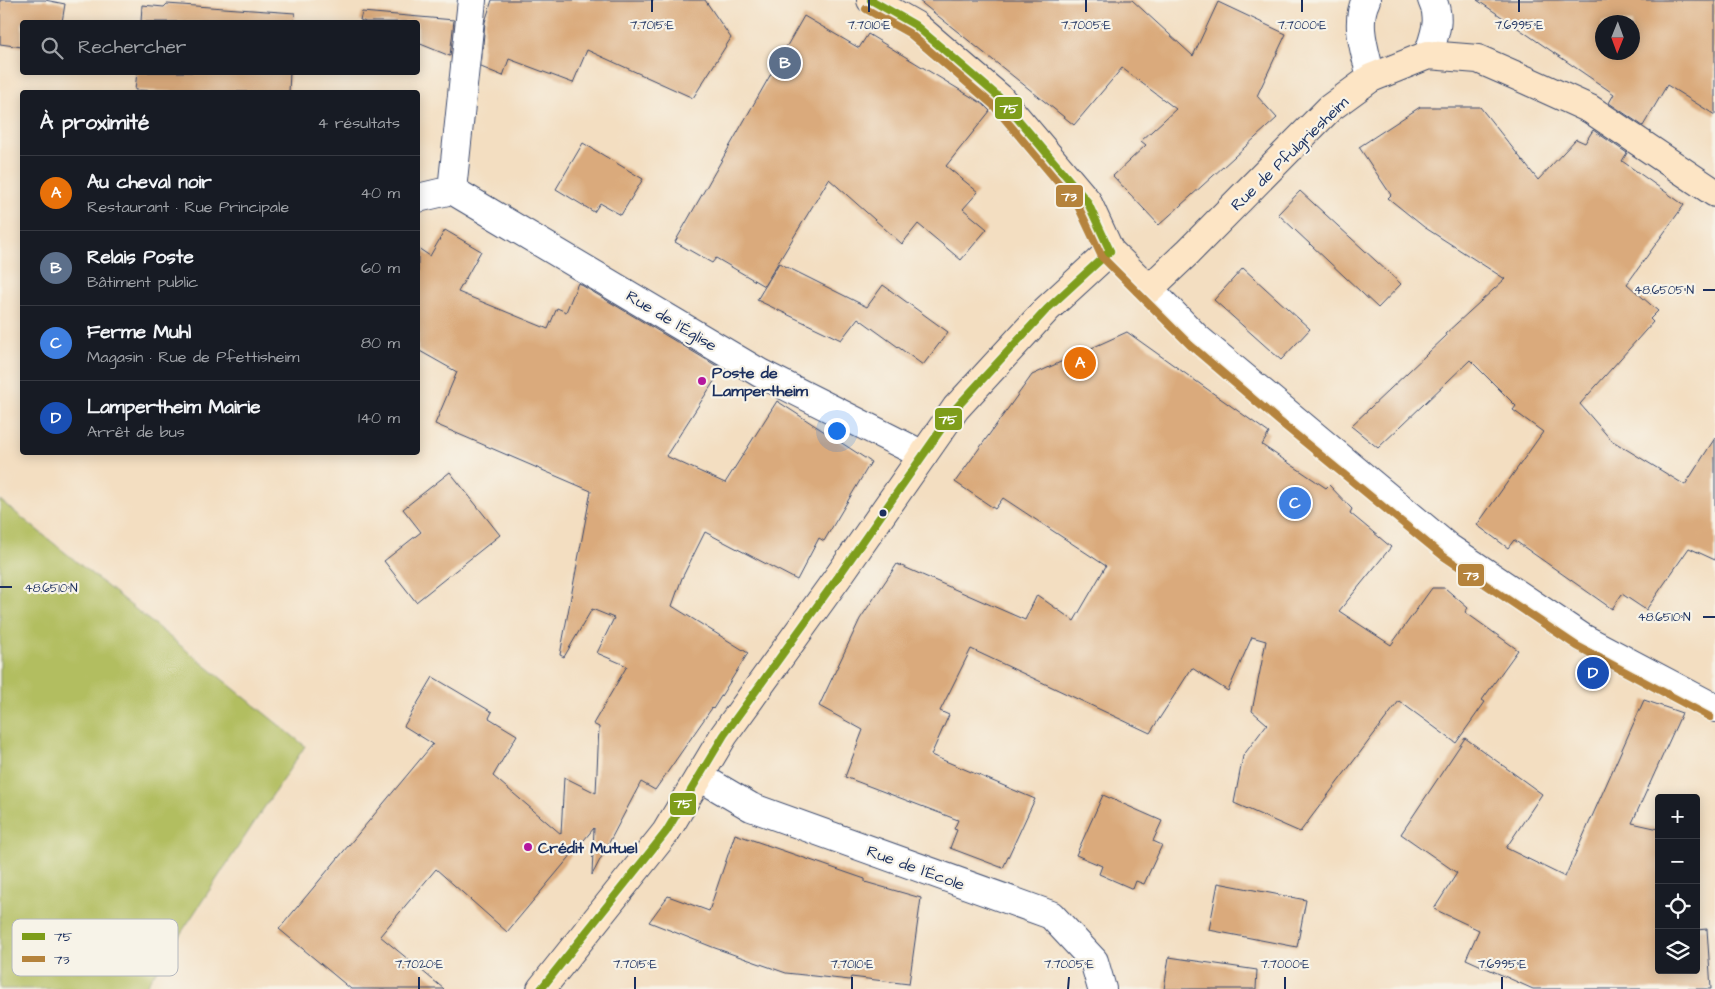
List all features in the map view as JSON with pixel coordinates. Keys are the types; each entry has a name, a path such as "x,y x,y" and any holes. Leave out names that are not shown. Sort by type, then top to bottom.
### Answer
{"main road":[{"path":"871,0 915,25 1000,98 1088,201 1110,252 1149,289"},
{"name":"Rue de Pfulgriesheim","path":"1149,289 1330,108 1371,78 1428,55 1478,59 1590,109 1715,193"},
{"path":"541,989 666,832 724,735 956,408 1046,309 1110,252"}],"street":[{"path":"420,198 452,190 472,0"},
{"path":"1366,0 1361,10 1360,26 1371,78"},
{"path":"1428,55 1438,23 1436,7 1432,0"},
{"name":"Rue de l'Église","path":"452,190 760,373 923,455"},
{"path":"1149,289 1197,338 1449,548 1583,638 1715,708"},
{"name":"Rue de l'École","path":"700,777 751,807 1051,916 1094,961 1102,989"}],"green space":[{"path":"0,500 305,746 178,938 178,919 12,919 12,976 153,976 144,989 0,989"}],"building":[{"path":"0,0 45,0 65,4 62,20 20,20 20,47 0,44"},
{"path":"492,0 705,0 731,38 693,98 587,50 573,83 509,59 503,76 481,67 485,22"},
{"path":"918,0 1132,0 1193,56 1218,2 1286,34 1257,96 1277,118 1159,225 1113,176 1146,145 1141,141 1176,109 1122,68 1074,125"},
{"path":"1477,0 1715,0 1715,115 1667,85 1643,126 1609,103 1614,94"},
{"path":"167,4 295,13 294,20 141,20 142,5 164,7"},
{"path":"362,12 454,20 450,56 420,44 420,20 360,20"},
{"path":"804,16 859,48 868,34 983,104 990,111 946,166 978,192 963,209 987,229 961,260 918,224 902,244 829,179 764,286 716,258 712,263 675,242"},
{"path":"137,75 290,75 289,90 135,90"},
{"path":"1420,107 1480,107 1538,180 1576,139 1585,143 1593,130 1627,153 1622,161 1684,205 1627,284 1658,311 1650,319 1653,322 1580,404 1611,440 1685,485 1715,438 1715,560 1689,548 1646,610 1622,594 1612,609 1514,540 1508,548 1477,525 1543,432 1513,410 1516,406 1470,360 1378,448 1351,426 1446,336 1445,334 1505,279 1424,227 1388,198 1391,195 1359,147"},
{"path":"583,143 643,179 621,215 600,203 594,212 556,189"},
{"path":"1300,191 1401,284 1378,308 1278,214"},
{"path":"445,230 481,251 458,292 548,329 557,308 566,312 578,283 722,369 666,456 725,483 777,401 871,462 824,541 819,538 797,580 705,532 682,578 672,606 748,653 713,709 655,790 641,782 592,875 594,828 507,932 436,869 380,936 444,989 351,989 279,929 433,744 404,726 433,677 492,712 489,718 517,735 493,776 561,834 564,777 596,793 599,727 593,724 627,666 597,653 614,618 592,609 564,657 560,655 591,491 435,424 457,372 420,351 420,249 430,256"},
{"path":"779,263 867,307 883,285 948,332 923,365 858,318 841,340 757,300"},
{"path":"1243,268 1310,329 1281,360 1214,300"},
{"path":"1127,332 1269,433 1262,445 1326,488 1329,485 1352,509 1350,513 1391,547 1339,611 1391,645 1432,588 1445,588 1468,608 1465,612 1518,650 1482,700 1485,702 1456,743 1399,701 1300,832 1234,803 1243,756 1267,724 1252,711 1266,641 1252,637 1228,691 1192,668 1150,733 971,649 940,711 949,715 931,755 1035,799 1003,868 950,848 957,830 954,829 958,820 845,777 863,730 819,706 860,619 897,564 1025,620 1037,595 1074,621 1106,566 1003,498 995,509 955,482 1032,375"},
{"path":"450,472 500,535 416,602 384,561 421,532 403,509"},
{"path":"1644,700 1682,713 1632,823 1655,828 1655,974 1700,974 1700,930 1707,929 1711,989 1533,989 1466,959 1479,930 1434,909 1457,873 1401,834 1465,738 1542,794 1506,848 1565,877"},
{"path":"1103,795 1162,821 1153,841 1162,845 1144,884 1136,881 1133,889 1099,874 1102,866 1076,855"},
{"path":"735,834 865,879 865,882 921,898 909,984 851,977 850,980 786,973 649,922 668,896 709,911"},
{"path":"1218,883 1306,900 1297,947 1209,930"},
{"path":"1169,957 1257,970 1256,989 1164,989"}],"transit line":[{"name":"75","path":"871,0 915,25 1000,98 1087,201 1110,251"},
{"name":"73","path":"866,9 909,33 993,105 1078,206 1102,257 1190,345 1279,421 1443,556 1577,646 1710,717"},
{"name":"75","path":"541,989 666,832 724,735 838,577 956,408 1047,309 1110,251"}],"place":[{"name":"Relais Poste","path":"785,63"},
{"name":"Au cheval noir","path":"1080,363"},
{"name":"Poste de Lampertheim","path":"702,381"},
{"name":"Ferme Muhl","path":"1295,503"},
{"name":"Lampertheim Mairie","path":"1593,673"},
{"name":"Crédit Mutuel","path":"528,847"}]}
